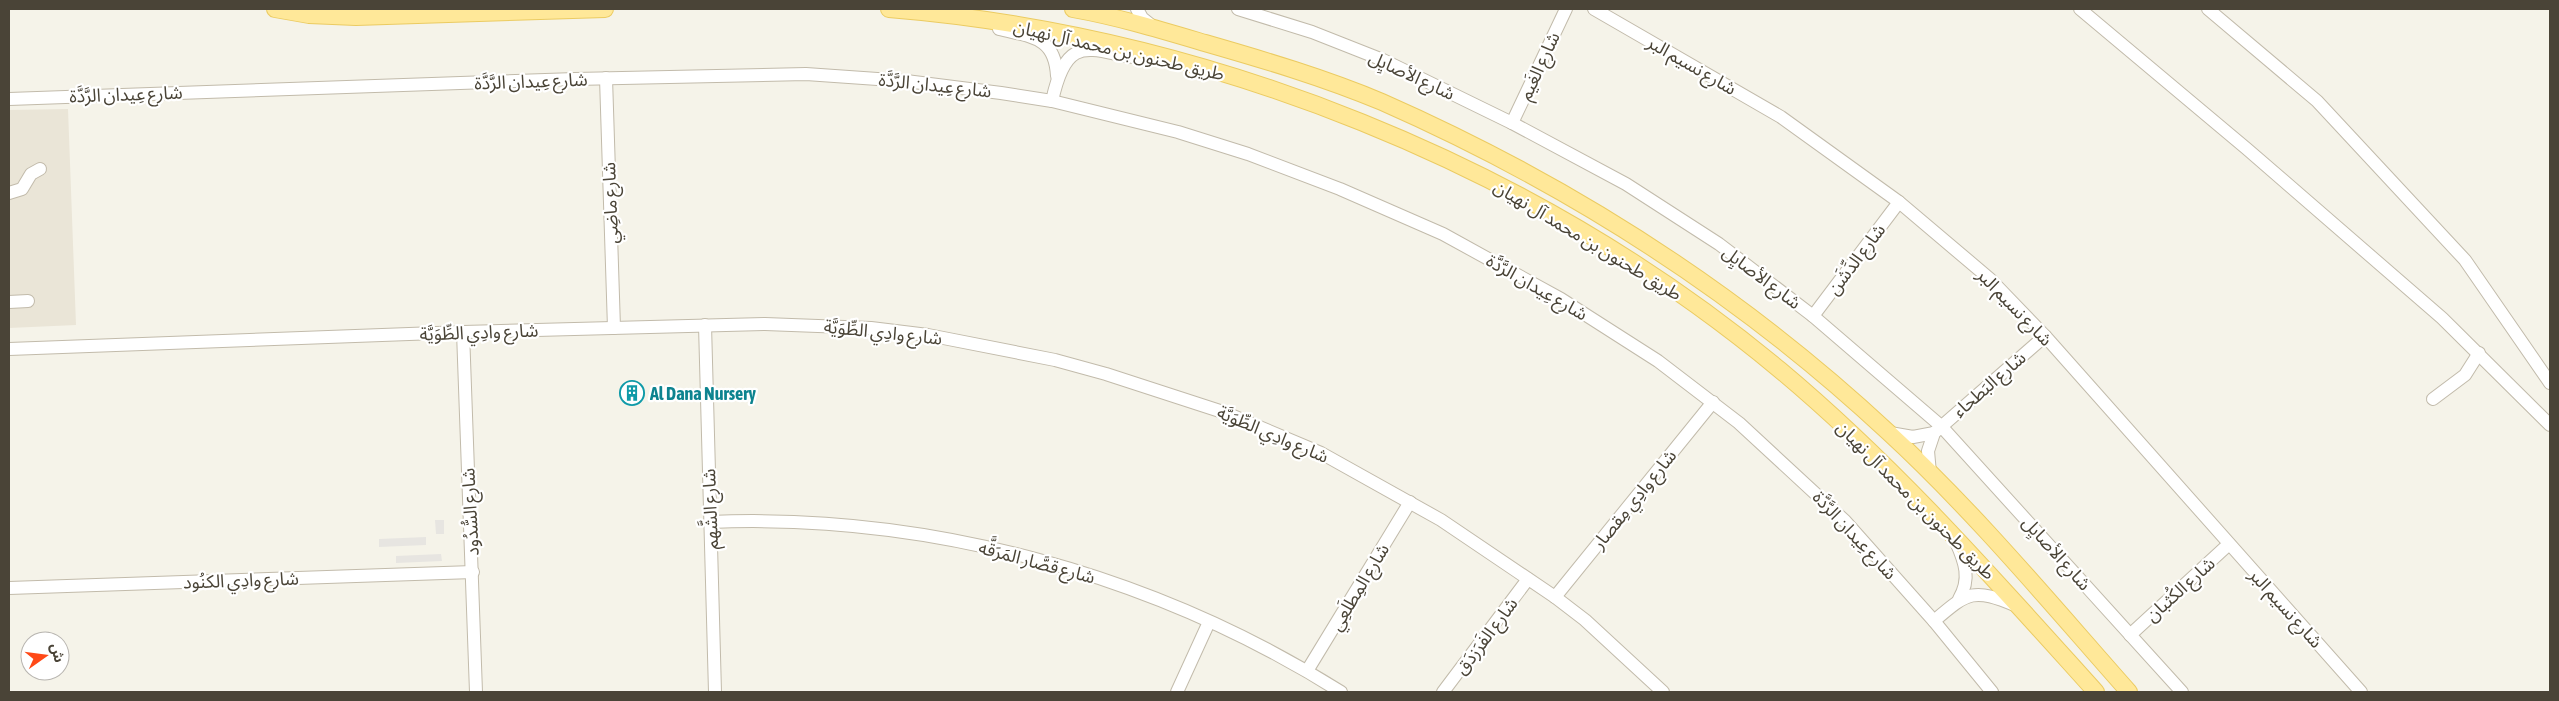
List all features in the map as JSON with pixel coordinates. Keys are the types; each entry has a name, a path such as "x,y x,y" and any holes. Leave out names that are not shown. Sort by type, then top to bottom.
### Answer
{"main road":[{"path":"275,9 309,15 356,17 605,9"},
{"name":"طريق طحنون بن محمد آل نهيان","path":"889,9 934,12 1049,31 1170,58 1308,101 1422,148 1484,178 1569,224 1710,316 1779,369 1894,473 1952,532 2096,692"},
{"name":"طريق طحنون بن محمد آل نهيان","path":"1074,9 1102,14 1265,60 1380,102 1505,162 1579,202 1638,238 1721,294 1785,342 1890,433 1978,522 2129,692"}],"street":[{"path":"1102,14 1118,9"},
{"path":"1137,9 1142,18 1154,28"},
{"name":"شارع الأصايِل","path":"1238,9 1312,32 1383,60 1512,123 1634,189 1719,244 1813,316 1938,429 2182,692"},
{"name":"شارع الغَيم","path":"1512,123 1566,9"},
{"name":"شارع نسيم البر","path":"1594,9 1781,117 1899,202 1990,279 2044,336 2361,692"},
{"path":"2080,9 2298,193 2479,353 2550,425"},
{"path":"2208,9 2317,101 2465,260 2550,382"},
{"path":"934,12 952,20 1041,40 1050,48 1055,58 1057,76 1052,101"},
{"path":"1057,76 1067,60 1085,50 1149,60 1170,58"},
{"name":"شارع عِيدان الرَّدَّة","path":"9,99 606,78 806,74 848,76 1001,93 1052,101 1178,132 1248,154 1389,209 1443,234 1561,299 1658,361 1713,402 1780,458 1844,521 1934,621 1992,692"},
{"name":"شارع ماضِي","path":"606,78 614,328"},
{"path":"9,192 22,189 31,174 40,169"},
{"name":"شارع الدِّشَن","path":"1813,316 1899,202"},
{"path":"9,302 28,301"},
{"name":"شارع وادِي الطِّوَيَّة","path":"9,348 462,332 765,324 872,328 928,335 1054,360 1106,374 1226,413 1321,453 1442,520 1554,597 1585,620 1663,692"},
{"name":"شارع الشَّهم","path":"704,325 715,692"},
{"name":"شارع السُّدُود","path":"462,332 473,572 476,692"},
{"name":"شارع البَطحاء","path":"1938,429 2044,336"},
{"path":"2433,399 2465,376 2479,353"},
{"name":"شارع وادِي مِقصار","path":"1554,597 1713,402"},
{"path":"1890,433 1913,437 1938,429"},
{"path":"1930,473 1928,451 1938,429"},
{"name":"شارع المِطلَعِي","path":"1307,671 1410,502"},
{"name":"شارع قصَّار المَرَقَّه","path":"710,522 751,520 837,524 888,529 1007,552 1102,580 1209,622 1307,671 1341,692"},
{"path":"1934,621 1959,599 1965,585 1966,569 1952,532"},
{"name":"شارع الكُثبان","path":"2130,635 2230,544"},
{"name":"شارع وادِي الكنُود","path":"9,588 473,572"},
{"name":"شارع الفَرَزدَق","path":"1444,692 1528,579"},
{"path":"1959,599 1983,594 2019,607"},
{"path":"1177,692 1209,622"}],"shaded area":[{"path":"68,109 76,325 9,328 9,110"},
{"path":"435,520 444,520 444,534 436,534"},
{"path":"426,537 426,545 379,547 379,539"},
{"path":"441,554 442,561 396,563 396,556"}],"place":[{"name":"Al Dana Nursery","path":"632,393"}]}
